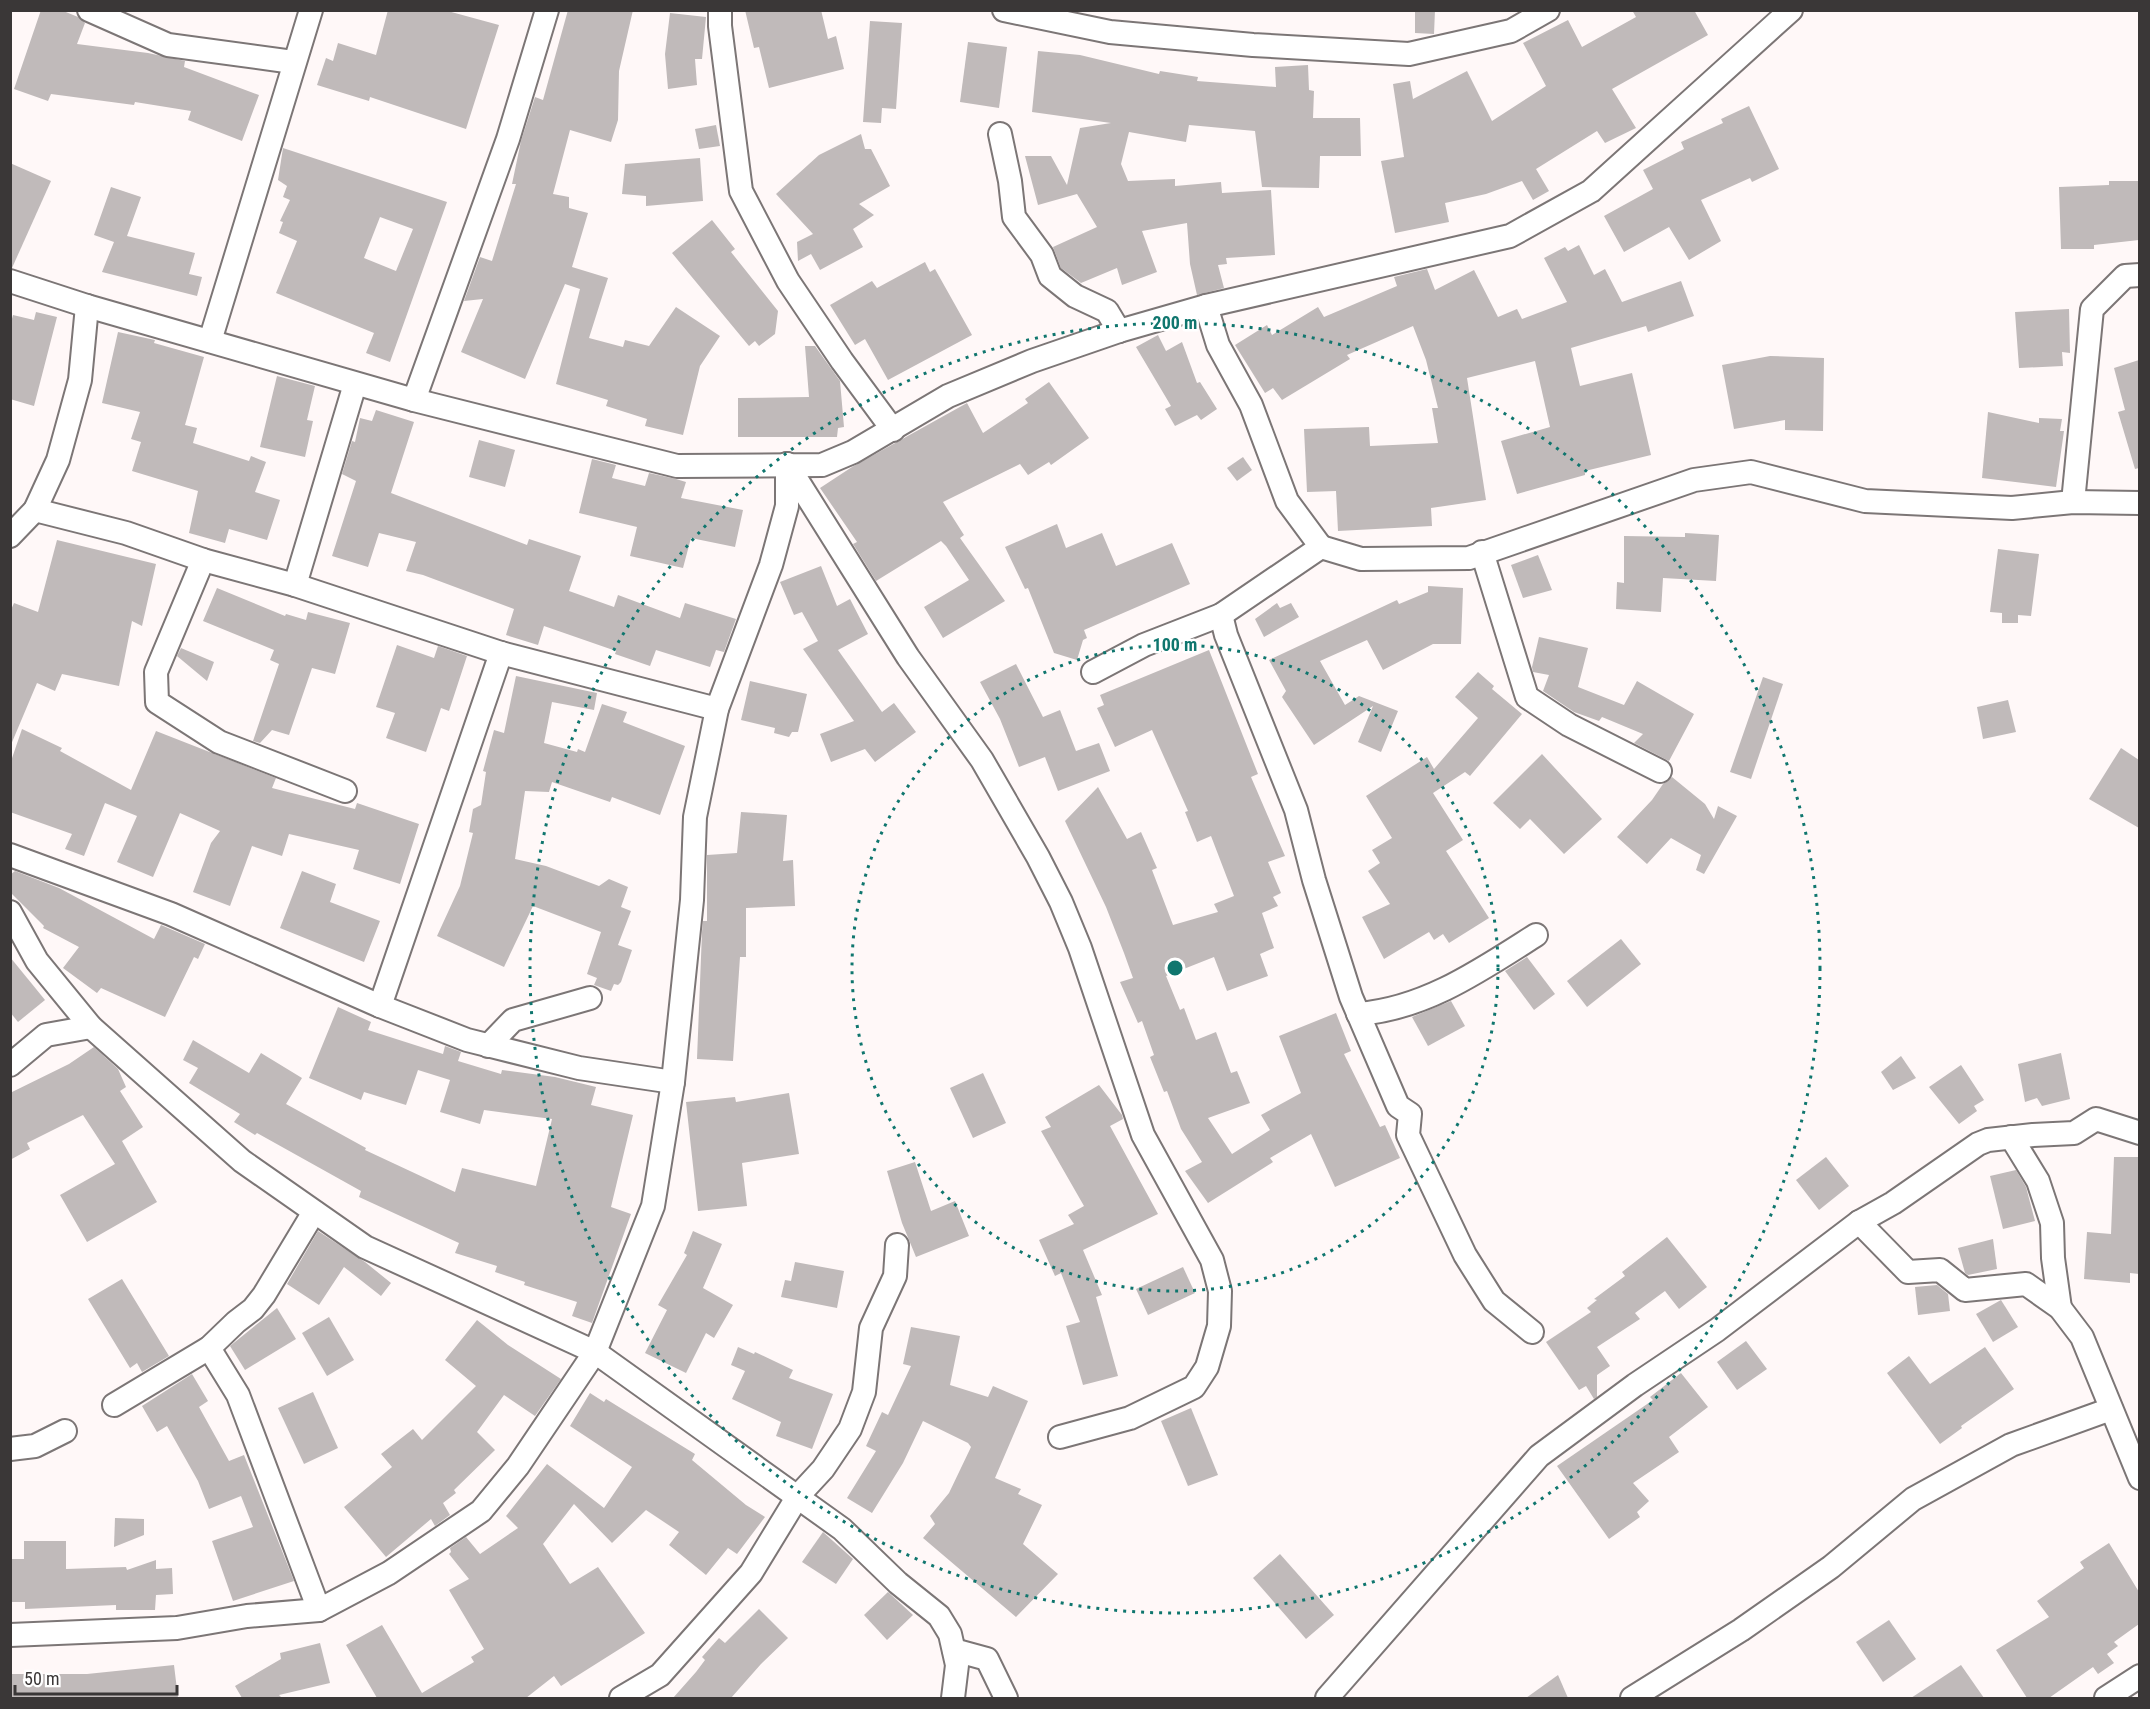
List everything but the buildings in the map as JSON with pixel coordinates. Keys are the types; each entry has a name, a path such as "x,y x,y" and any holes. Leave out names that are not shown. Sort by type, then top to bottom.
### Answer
{"street":[{"path":"89,10 168,45 293,62"},
{"path":"210,341 293,62 311,10"},
{"path":"414,400 508,139 548,10"},
{"path":"720,10 720,26 741,191 788,281 842,361 894,430"},
{"path":"1004,10 1110,32 1253,45 1408,54 1511,31 1548,10"},
{"path":"10,281 87,306 355,384 677,466 822,465 853,452 894,430 948,396 1032,361 1119,331 1206,306 1510,236 1591,191 1791,10"},
{"path":"1000,134 1010,180 1014,217 1042,255 1050,276 1075,296 1107,311 1119,331"},
{"path":"2073,502 2092,309 2125,276 2139,275"},
{"path":"10,536 35,510 58,460 80,380 87,306"},
{"path":"1206,306 1218,345 1251,405 1287,501 1321,547 1361,558 1469,558 1694,480 1751,472 1865,501 2012,508 2073,502 2139,504"},
{"path":"295,585 355,384"},
{"path":"10,1635 177,1628 247,1616 320,1610 389,1573 481,1511 518,1466 595,1352 653,1206 674,1082 692,900 695,818 717,709 774,555 787,506 787,464"},
{"path":"787,464 908,657 982,760 1038,857 1061,902 1080,948 1143,1135 1212,1260 1220,1291 1219,1326 1207,1367 1194,1387 1131,1418 1060,1437"},
{"path":"35,510 126,533 203,560 295,585 501,653 717,709"},
{"path":"1093,672 1144,645 1221,615 1321,547"},
{"path":"1482,552 1527,697 1569,724 1660,771"},
{"path":"203,560 156,672 157,702 219,742 345,791"},
{"path":"1221,615 1226,635 1296,810 1314,880 1358,1014 1398,1106 1410,1114 1408,1135 1411,1143 1465,1255 1494,1301 1532,1332"},
{"path":"380,1006 501,653"},
{"path":"10,855 171,914 380,1006 488,1046 579,1068 674,1082"},
{"path":"10,912 37,961 91,1028 242,1161 365,1247 595,1352 798,1496 842,1530 898,1583 939,1616 950,1634 957,1665 952,1698"},
{"path":"1358,1014 1388,1012 1420,1002 1536,935"},
{"path":"488,1046 513,1020 590,998"},
{"path":"10,1065 46,1035 91,1028"},
{"path":"1327,1698 1539,1456 1635,1385 1717,1330 1859,1222 1893,1203 1978,1144 2011,1137 2074,1133 2097,1119 2139,1133"},
{"path":"2011,1137 2038,1181 2052,1223 2053,1258 2060,1308"},
{"path":"114,1405 209,1348 253,1309 264,1295 314,1212"},
{"path":"1859,1222 1908,1272 1940,1270 1965,1290 2026,1284 2060,1308 2082,1337 2139,1478"},
{"path":"621,1698 660,1675 751,1573 798,1496 823,1468 859,1410 864,1392 869,1335 895,1276 897,1245"},
{"path":"209,1348 238,1395 320,1610"},
{"path":"1632,1698 1741,1630 1813,1580 1913,1499 2011,1445 2111,1408"},
{"path":"10,1449 35,1446 65,1431"},
{"path":"954,1650 987,1659 1006,1698"},
{"path":"2106,1698 2139,1676"}]}
